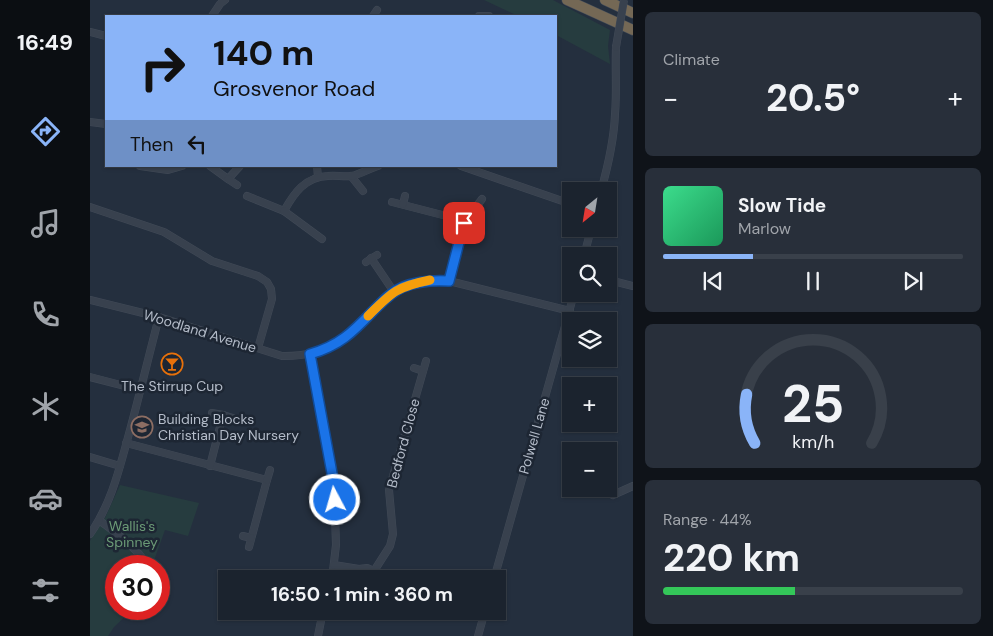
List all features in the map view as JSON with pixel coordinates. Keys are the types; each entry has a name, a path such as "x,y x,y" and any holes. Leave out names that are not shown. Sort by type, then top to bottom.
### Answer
{"highway":[{"path":"567,0 633,30"},
{"path":"605,0 633,13"}],"street":[{"path":"214,15 220,4 225,0"},
{"path":"604,182 611,155 614,130 616,112 616,48 624,0"},
{"path":"90,32 105,36"},
{"path":"90,122 105,124"},
{"path":"147,167 168,170 178,167"},
{"path":"211,167 237,185"},
{"path":"228,180 239,167"},
{"path":"317,167 318,177"},
{"path":"284,211 300,187 309,180 318,177 351,176 375,167"},
{"path":"464,167 562,201"},
{"path":"351,176 364,191"},
{"path":"247,196 284,211 322,239"},
{"path":"403,204 405,196"},
{"path":"449,281 464,223 482,200"},
{"path":"392,202 458,219 464,223"},
{"path":"90,207 164,232 212,261 258,276 267,282 271,289 272,299 258,348"},
{"path":"372,259 394,292 403,287 431,280 449,281 570,311"},
{"path":"617,282 633,286"},
{"name":"Woodland Avenue","path":"90,300 158,318 282,356 298,356 310,354 335,345 346,338 394,292"},
{"name":"Polwell Lane","path":"497,570 572,302"},
{"path":"90,534 100,521 108,503 120,466 158,318"},
{"path":"310,354 334,484 336,545 333,570"},
{"name":"Bedford Close","path":"374,570 390,546 393,534 389,490 426,361"},
{"path":"414,368 422,371"},
{"path":"90,377 140,390"},
{"path":"212,412 233,418"},
{"path":"210,466 223,415"},
{"path":"126,443 267,480"},
{"path":"90,457 120,466"},
{"path":"249,547 247,537 270,470"},
{"path":"617,493 633,486"},
{"path":"100,521 116,532 141,555"},
{"path":"334,565 374,570"},
{"path":"318,636 321,620"},
{"path":"478,636 482,620"}],"green space":[{"path":"484,0 553,0 610,30 608,46 610,64 557,36 557,15 516,15"},
{"name":"Wallis's Spinney","path":"120,485 199,503 188,536 165,530 156,555 105,555 105,620 121,620 108,636 90,636 90,541 100,521 105,518"}],"slow traffic":[{"path":"368,316 394,292 403,287 430,280"}],"place":[{"name":"The Stirrup Cup","path":"172,364"},
{"name":"Building Blocks Christian Day Nursery","path":"142,427"}],"route":[{"path":"335,500 334,484 310,354 322,351 346,338 387,297 403,287 431,280 449,281 464,223"}]}
